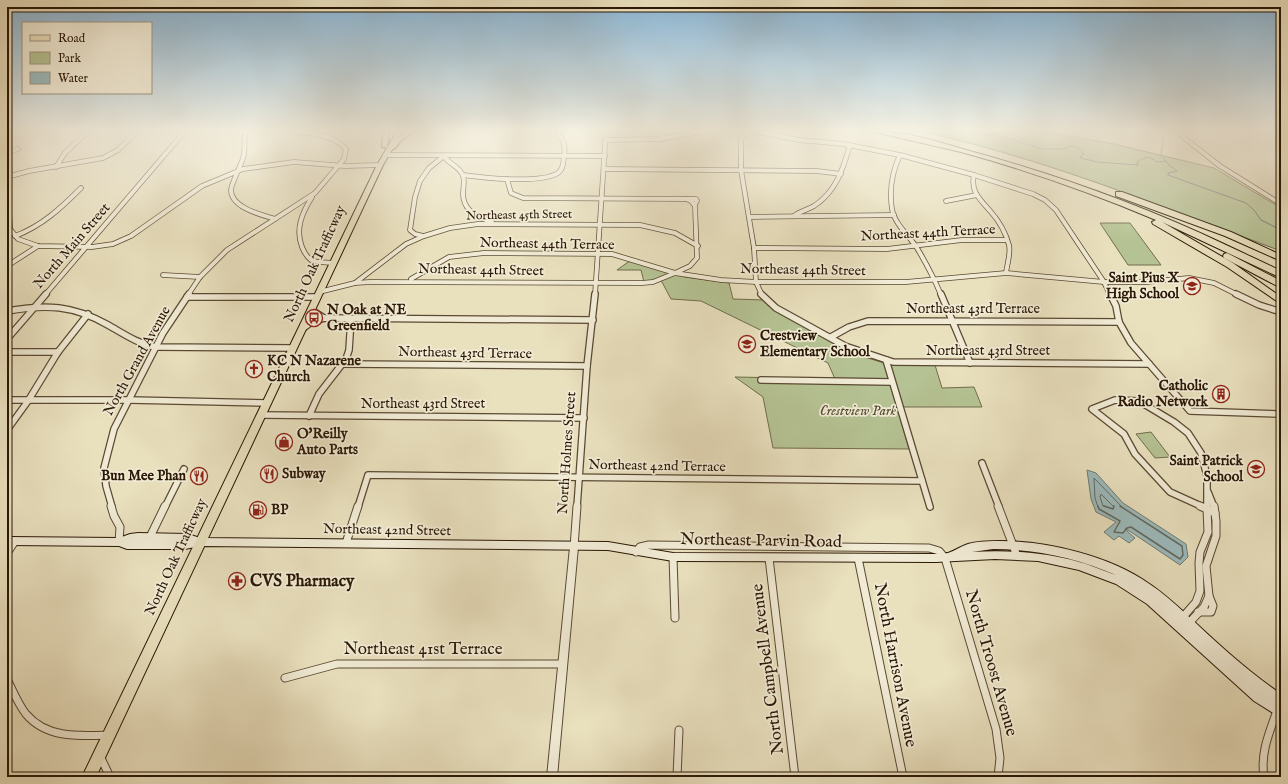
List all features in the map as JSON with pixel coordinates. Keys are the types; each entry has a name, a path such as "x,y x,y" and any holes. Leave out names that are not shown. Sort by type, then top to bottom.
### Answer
{"highway":[{"path":"1023,168 1144,211 1281,275"},
{"path":"1040,168 1117,193 1221,231 1281,258"},
{"path":"1066,182 1144,216 1230,265 1279,299"},
{"path":"1117,193 1219,237 1281,268"},
{"path":"1144,211 1281,285"}],"main road":[{"name":"North Oak Trafficway","path":"89,777 379,168"},
{"path":"119,542 130,538 150,537 188,538 200,542"},
{"path":"11,541 119,542 127,545 179,545 200,542"},
{"name":"Northeast 42nd Street","path":"200,542 574,547"},
{"name":"Northeast Parvin Road","path":"947,558 958,551 994,545 1042,548 1105,566 1139,582 1163,600 1182,623 1258,698 1280,706"},
{"name":"Northeast Parvin Road","path":"574,547 620,547 636,552 674,557 947,558 996,555 1057,560 1079,566 1119,581 1182,623"}],"street":[{"path":"7,177 23,172 52,168"},
{"name":"North Main Street","path":"7,339 154,168"},
{"path":"7,181 10,229 15,236 22,241 38,246 85,248 106,245 131,236 193,192 231,173 249,168"},
{"name":"North Grand Avenue","path":"119,542 120,527 114,516 106,486 104,468 106,456 112,433 156,347 200,277 227,250 274,219 313,196 337,168"},
{"path":"406,244 419,184 430,168"},
{"path":"457,168 464,175 507,179 546,177 559,172 563,168"},
{"path":"792,217 810,208 832,191 843,168"},
{"path":"894,168 891,184 891,205 894,215 916,247 935,280 970,363"},
{"path":"945,168 974,175 1033,194 1045,200 1056,210 1104,282 1116,306 1119,322 1131,344 1190,411 1281,414"},
{"path":"1223,168 1281,204"},
{"path":"604,169 817,171 841,174"},
{"name":"North Holmes Street","path":"552,777 574,547 587,366 593,320 604,169"},
{"path":"239,170 232,190 235,202 250,211 274,219"},
{"path":"740,170 754,248 756,282"},
{"path":"464,175 463,200 467,208 474,214 490,222 499,224"},
{"path":"974,175 972,184 977,196 995,217 1009,244 1006,274"},
{"path":"464,181 474,177"},
{"path":"509,187 521,178"},
{"path":"507,179 512,194 523,198 601,198 691,202 697,235 698,257 692,266 676,273"},
{"path":"15,236 46,222 81,188"},
{"path":"313,196 307,204 299,225 299,237 303,250 312,260 333,263"},
{"path":"946,201 977,196"},
{"path":"301,203 307,204"},
{"path":"810,208 809,212 816,217"},
{"path":"463,226 471,222 474,218 474,214"},
{"path":"749,217 894,215"},
{"name":"Northeast 45th Street","path":"354,284 406,244 424,236 463,226 499,224 633,225 670,231 698,246"},
{"path":"410,230 415,234 424,236"},
{"path":"684,238 692,238 697,235"},
{"name":"Northeast 44th Terrace","path":"754,248 888,249 916,247 962,240 1007,240"},
{"path":"7,266 38,246"},
{"name":"Northeast 44th Terrace","path":"407,281 421,275 449,257 469,254 597,253 621,256 676,273"},
{"name":"Northeast 44th Street","path":"188,297 318,294 354,284 370,282 423,281 642,284 653,282 676,273 721,280 756,282 881,283 1006,274 1104,282 1146,282 1183,278 1200,280 1221,286 1259,304 1281,312"},
{"path":"163,275 200,277"},
{"path":"365,275 370,282"},
{"path":"421,275 423,281"},
{"name":"Northeast 43rd Street","path":"756,282 762,296 771,304 845,346 886,360 906,363 1149,364"},
{"path":"7,311 35,306 65,307 88,314 137,342 156,347 293,348"},
{"path":"311,310 324,318"},
{"path":"7,430 58,352 88,314"},
{"path":"302,329 310,323 324,318 593,320"},
{"path":"309,416 319,394 344,364 349,350 351,319"},
{"name":"Northeast 43rd Terrace","path":"831,337 850,325 868,321 1119,322"},
{"path":"7,352 58,352"},
{"path":"886,360 930,507"},
{"name":"Northeast 43rd Terrace","path":"344,364 587,366"},
{"path":"761,380 892,382"},
{"path":"7,400 130,400 267,403"},
{"path":"1182,623 1192,604 1199,596 1200,584 1198,557 1205,544 1208,533 1206,508 1206,495 1208,492 1207,476 1202,453 1188,433 1174,422 1139,401 1115,400 1092,409 1124,434 1135,454 1170,492 1206,508 1215,513"},
{"name":"Northeast 43rd Street","path":"261,416 584,418"},
{"path":"982,463 1017,556"},
{"path":"150,537 184,469"},
{"name":"Northeast 42nd Terrace","path":"346,543 368,475 922,481"},
{"path":"1182,623 1199,611 1211,612 1213,606 1208,595 1209,587 1207,561 1216,536 1215,513 1212,498 1208,492"},
{"path":"7,553 11,541"},
{"path":"636,552 640,547 649,545 930,548 939,551 947,558"},
{"path":"674,557 675,618"},
{"name":"North Campbell Avenue","path":"770,558 796,777"},
{"name":"North Harrison Avenue","path":"858,558 903,777"},
{"name":"North Troost Avenue","path":"947,558 997,734 1000,758 998,777"},
{"path":"1192,604 1199,611"},
{"name":"Northeast 41st Terrace","path":"285,678 337,664 562,664"},
{"path":"7,679 26,714 42,728 66,735 109,735"},
{"path":"1264,777 1262,752 1280,706"},
{"path":"677,777 679,730"},
{"path":"100,755 110,777"}],"green space":[{"path":"1052,168 1214,168 1281,208 1281,251 1147,201"},
{"path":"1100,223 1130,223 1161,265 1128,265"},
{"name":"Crestview Park","path":"631,260 685,277 729,283 733,299 764,300 787,317 839,346 861,356 881,362 935,365 942,388 974,387 982,407 897,407 909,449 773,448 763,397 735,377 835,379 828,363 701,301 671,299 662,282 657,279 644,282 641,270 617,270"},
{"path":"1151,432 1170,457 1155,458 1136,434"}],"water":[{"path":"1087,470 1096,473 1123,503 1186,544 1188,557 1180,565 1125,528 1135,538 1129,543 1119,536 1114,540 1104,532 1116,522 1096,512 1091,499"}],"waterway":[{"path":"1172,168 1177,171 1168,173 1168,175 1246,203 1254,210 1261,220 1281,230"}],"place":[{"name":"Saint Pius X High School","path":"1192,286"},
{"name":"N Oak at NE Greenfield","path":"314,318"},
{"name":"Crestview Elementary School","path":"747,344"},
{"name":"KC N Nazarene Church","path":"254,369"},
{"name":"Catholic Radio Network","path":"1221,394"},
{"name":"O'Reilly Auto Parts","path":"284,442"},
{"name":"Saint Patrick School","path":"1256,469"},
{"name":"Subway","path":"269,474"},
{"name":"Bun Mee Phan","path":"199,476"},
{"name":"BP","path":"258,510"},
{"name":"CVS Pharmacy","path":"237,581"}]}
